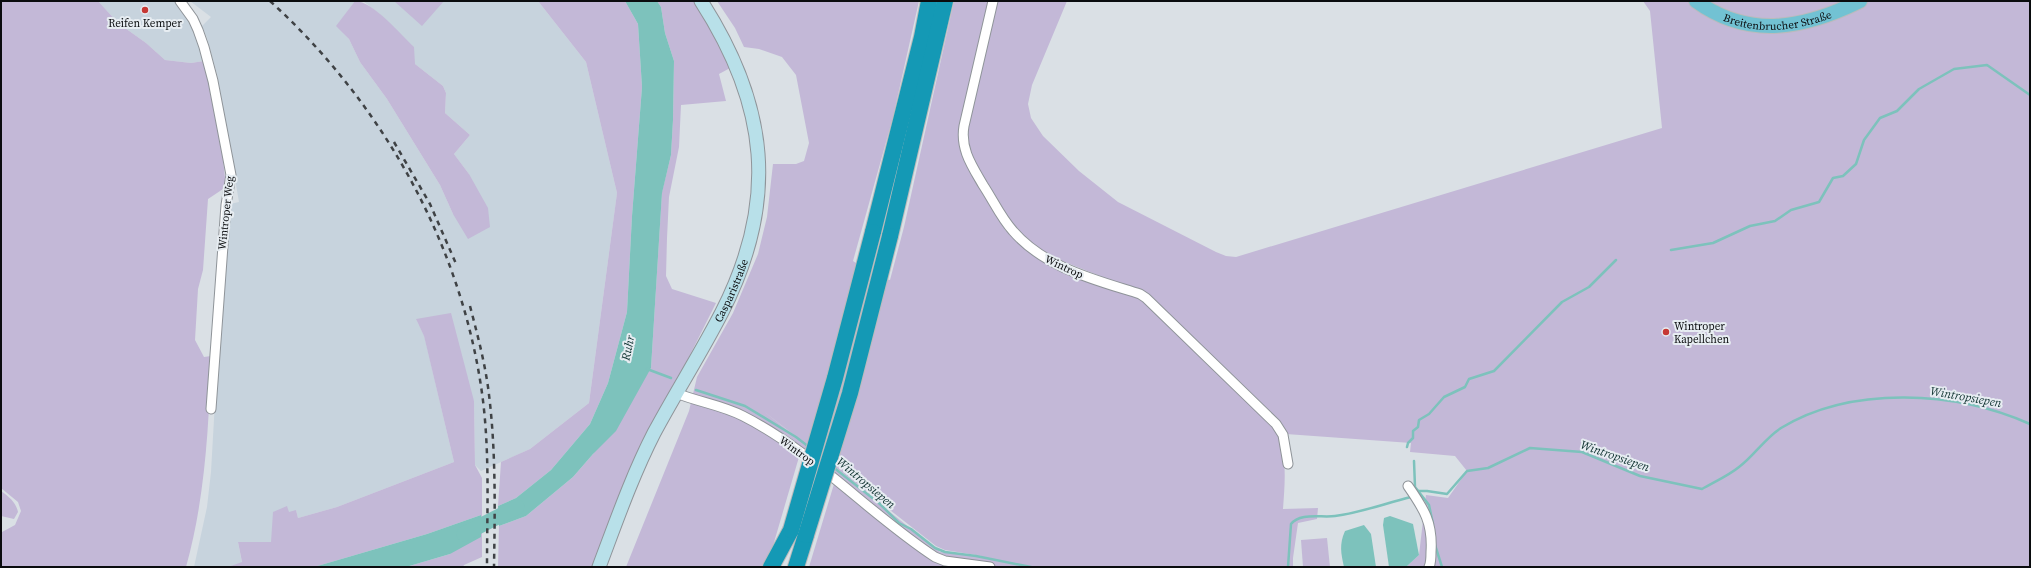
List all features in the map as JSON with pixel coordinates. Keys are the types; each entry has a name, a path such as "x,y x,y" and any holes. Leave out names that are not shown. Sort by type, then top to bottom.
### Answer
{"highway":[{"path":"780,567 836,378 922,37 929,1"},
{"path":"796,567 850,393 890,236 945,1"},
{"path":"771,567 791,530"}],"main road":[{"name":"Casparistraße","path":"599,567 641,460 676,393 722,312 737,278 754,227 759,199 759,152 752,108 729,49 701,1"},
{"name":"Breitenbrucher Straße","path":"1696,1 1710,10 1736,21 1773,26 1795,25 1818,20 1860,1"}],"street":[{"name":"Wintroper Weg","path":"180,1 193,18 204,47 231,175 226,205 211,409"},
{"name":"Wintrop","path":"993,1 964,126 963,139 968,160 1009,226 1046,259 1086,277 1140,294 1146,298 1276,424 1283,435 1288,464"},
{"name":"Wintrop","path":"676,393 742,415 771,432 799,451 935,557 945,561 990,567"},
{"path":"1408,486 1425,510 1430,525 1432,540 1429,567"}],"shaded area":[{"path":"1,1 98,1 118,23 146,43 165,60 191,63 204,61 220,131 226,187 208,199 203,270 198,289 195,340 204,357 211,356 210,382 202,489 198,515 186,567 1,567 2,532 15,525 21,511 18,502 1,488"},
{"path":"98,1 176,1 191,24 204,61 191,63 165,60 146,43 118,23"},
{"path":"190,1 355,1 337,26 349,39 360,62 387,99 440,185 453,214 469,174 454,154 470,135 445,113 446,93 443,86 415,64 382,16 363,1 538,1 586,62 617,193 589,403 530,449 481,471 475,465 474,401 416,319 424,335 454,462 337,507 298,518 296,510 271,542 238,542 242,563 228,567 194,567 207,507 211,472 218,349 222,333 226,244 230,204 239,202 217,74 202,26 211,17"},
{"path":"355,1 362,2 378,12 414,47 415,64 443,86 446,93 445,113 470,135 454,154 469,174 488,208 490,227 468,239 453,214 440,185 387,99 360,62 349,39 336,26"},
{"path":"394,1 444,1 422,26"},
{"path":"538,1 625,1 638,24 642,87 632,216 627,312 608,383 590,424 551,470 516,498 498,506 501,462 530,449 589,403 617,193 586,62"},
{"path":"657,1 695,1 732,67 719,74 726,101 681,105 679,147 669,197 666,276 672,289 716,303 673,389 594,567 498,567 499,526 526,516 573,477 593,454 651,368 662,192 671,155 674,61 665,33 661,7"},
{"path":"717,1 919,1 893,117 853,261 876,277 890,280 904,227 954,1 1067,1 1032,85 1028,104 1031,118 1043,136 1079,171 1118,202 1216,252 1226,256 1236,257 1662,128 1650,11 1643,1 2030,1 2030,567 1406,567 1419,555 1426,495 1448,498 1467,471 1455,456 1410,452 1411,443 1286,434 1143,293 1047,255 1014,231 970,154 964,159 1005,230 1043,261 1141,297 1274,425 1282,445 1284,455 1285,477 1283,509 1318,508 1317,519 1298,523 1293,567 809,567 834,484 799,457 770,556 765,567 626,567 689,411 697,377 733,313 758,254 767,217 773,164 796,164 804,161 809,143 796,75 782,57 759,49 744,47 735,28","holes":["762,410 936,546 945,550 982,556 940,552"]},
{"path":"451,313 474,401 475,465 482,478 482,557 464,565 463,567 406,567 450,554 481,515 427,534 314,567 228,567 242,562 238,542 271,542 273,512 287,506 289,512 296,510 298,518 337,507 454,462 424,336 416,319"},
{"path":"1,491 16,505 18,512 14,519 1,516"},
{"path":"1327,538 1330,567 1303,567 1301,540"}],"water":[{"path":"625,1 657,1 661,7 665,33 674,61 671,155 662,193 651,368 616,431 573,477 526,516 499,526 498,506 516,498 551,470 590,424 608,383 627,312 632,216 642,87 638,24"},
{"path":"481,515 481,537 450,554 406,567 314,567 427,534"},
{"path":"1390,516 1413,524 1419,555 1406,567 1389,567 1383,525 1384,518"},
{"path":"1364,525 1371,534 1376,567 1344,567 1341,549 1345,531"}],"waterway":[{"path":"1671,250 1713,243 1750,226 1775,221 1791,210 1819,202 1833,178 1843,176 1856,164 1864,140 1880,118 1897,111 1919,89 1954,69 1987,65 2030,95"},
{"path":"1407,447 1408,443 1413,438 1413,431 1418,427 1419,420 1429,414 1444,397 1465,387 1469,379 1494,371 1562,302 1589,287 1616,260"},
{"path":"647,369 671,378"},
{"name":"Wintropsiepen","path":"696,390 745,406 796,437 809,447"},
{"name":"Wintropsiepen","path":"1418,491 1447,494 1467,471 1488,468 1530,448 1582,452 1640,476 1702,489 1739,467 1781,428 1809,414 1839,405 1871,399 1937,399 2001,413 2030,424"},
{"name":"Wintropsiepen","path":"1414,461 1415,487 1429,505 1433,524"},
{"name":"Wintropsiepen","path":"833,467 880,504 899,523 911,529 935,548 945,552 976,556 1031,567"},
{"name":"Wintropsiepen","path":"1288,567 1291,524 1295,520 1312,516 1344,515 1411,497"},
{"name":"Ruhr","path":"464,534 517,507"},
{"path":"1435,545 1442,567"}],"railway":[{"path":"270,1 310,41 347,84 381,130 410,179 435,230 456,283 471,337 485,415 488,480 487,567"},
{"path":"394,142 430,204 457,266"},
{"path":"470,306 480,346 491,409 495,522 494,567"}],"place":[{"name":"Reifen Kemper","path":"145,10"},
{"name":"Wintroper Kapellchen","path":"1666,332"}]}
